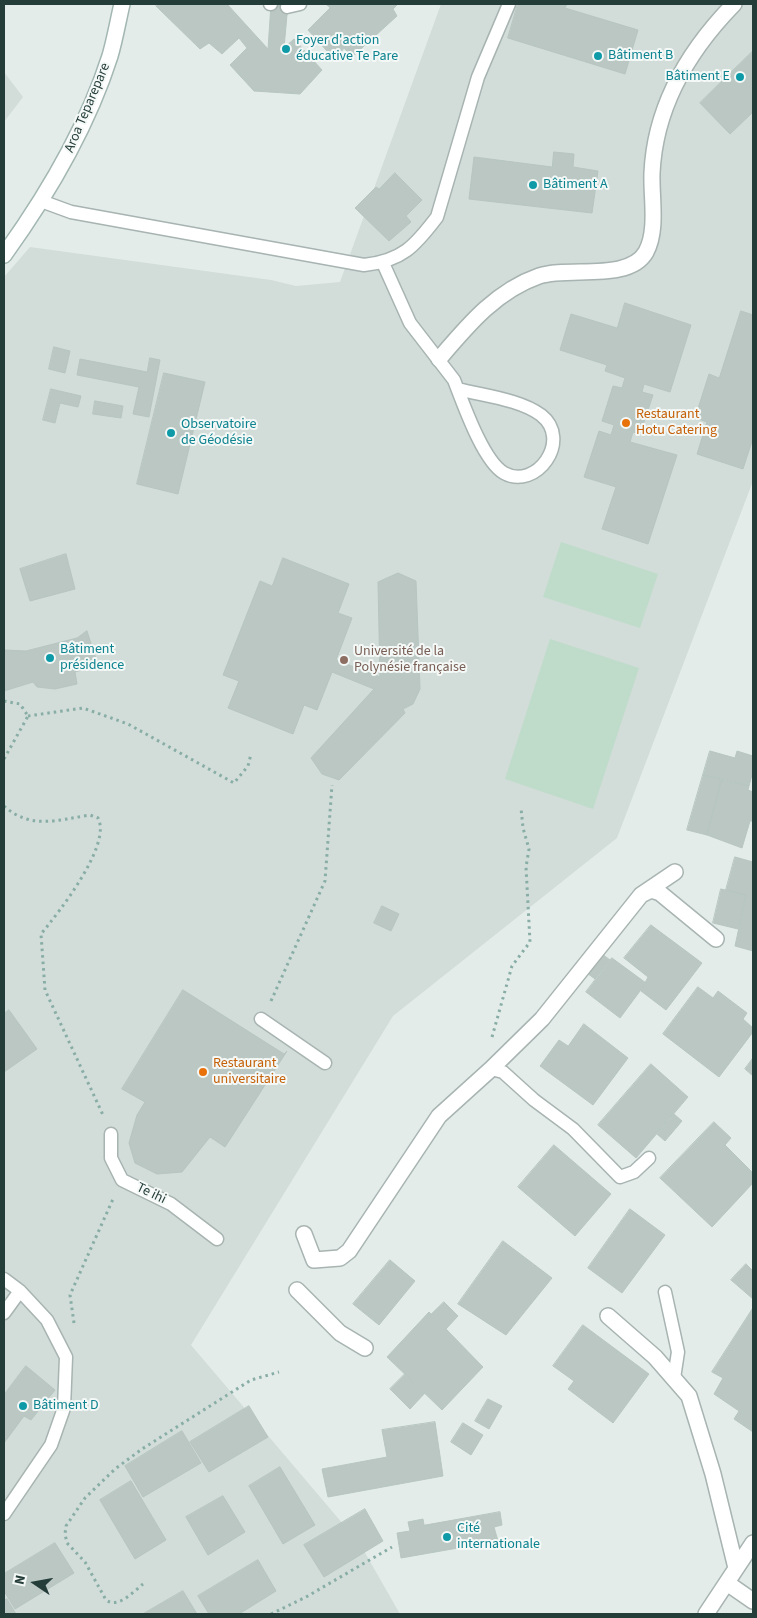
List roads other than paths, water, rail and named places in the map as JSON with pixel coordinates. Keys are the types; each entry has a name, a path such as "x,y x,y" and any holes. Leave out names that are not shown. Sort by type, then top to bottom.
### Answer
{"street":[{"name":"Aroa Teparepare","path":"4,255 41,201 78,137 110,56 122,4"},
{"path":"439,359 468,325 497,297 520,283 542,275 570,270 624,268 637,262 646,252 652,227 652,172 655,145 672,90 693,51 715,23 734,4"},
{"path":"304,1234 314,1260 340,1258 349,1251 439,1116 542,1019 641,895 675,872"},
{"path":"641,895 651,890 660,893 716,939"},
{"path":"298,1290 340,1333 365,1348"},
{"path":"608,1316 655,1357 689,1396 699,1422 736,1568"},
{"path":"706,1614 753,1543"},
{"path":"727,1583 753,1601"}],"lane":[{"path":"287,7 300,4"},
{"path":"41,201 71,212 364,265 383,263 404,254 424,235 437,217 478,77 509,4"},
{"path":"383,263 410,323 454,380 469,418 488,456 505,473 522,476 536,471 549,459 553,444 552,430 542,416 526,407 458,389"},
{"path":"261,1019 325,1064"},
{"path":"491,1069 503,1072 534,1100 572,1129 620,1176 634,1172 649,1158"},
{"name":"Te ihi","path":"111,1134 111,1158 122,1180 171,1204 217,1239"},
{"path":"4,1279 20,1291 47,1320 66,1356 64,1408 51,1445 4,1514"},
{"path":"4,1313 20,1291"},
{"path":"665,1292 678,1352 674,1378"}],"place":[{"name":"Foyer d'action éducative Te Pare","path":"286,49"},
{"name":"Bâtiment B","path":"598,56"},
{"name":"Bâtiment E","path":"740,77"},
{"name":"Bâtiment A","path":"533,185"},
{"name":"Restaurant Hotu Catering","path":"626,423"},
{"name":"Observatoire de Géodésie","path":"171,433"},
{"name":"Bâtiment présidence","path":"50,658"},
{"name":"Université de la Polynésie française","path":"344,660"},
{"name":"Restaurant universitaire","path":"203,1072"},
{"name":"Bâtiment D","path":"23,1406"},
{"name":"Cité internationale","path":"447,1537"}]}
